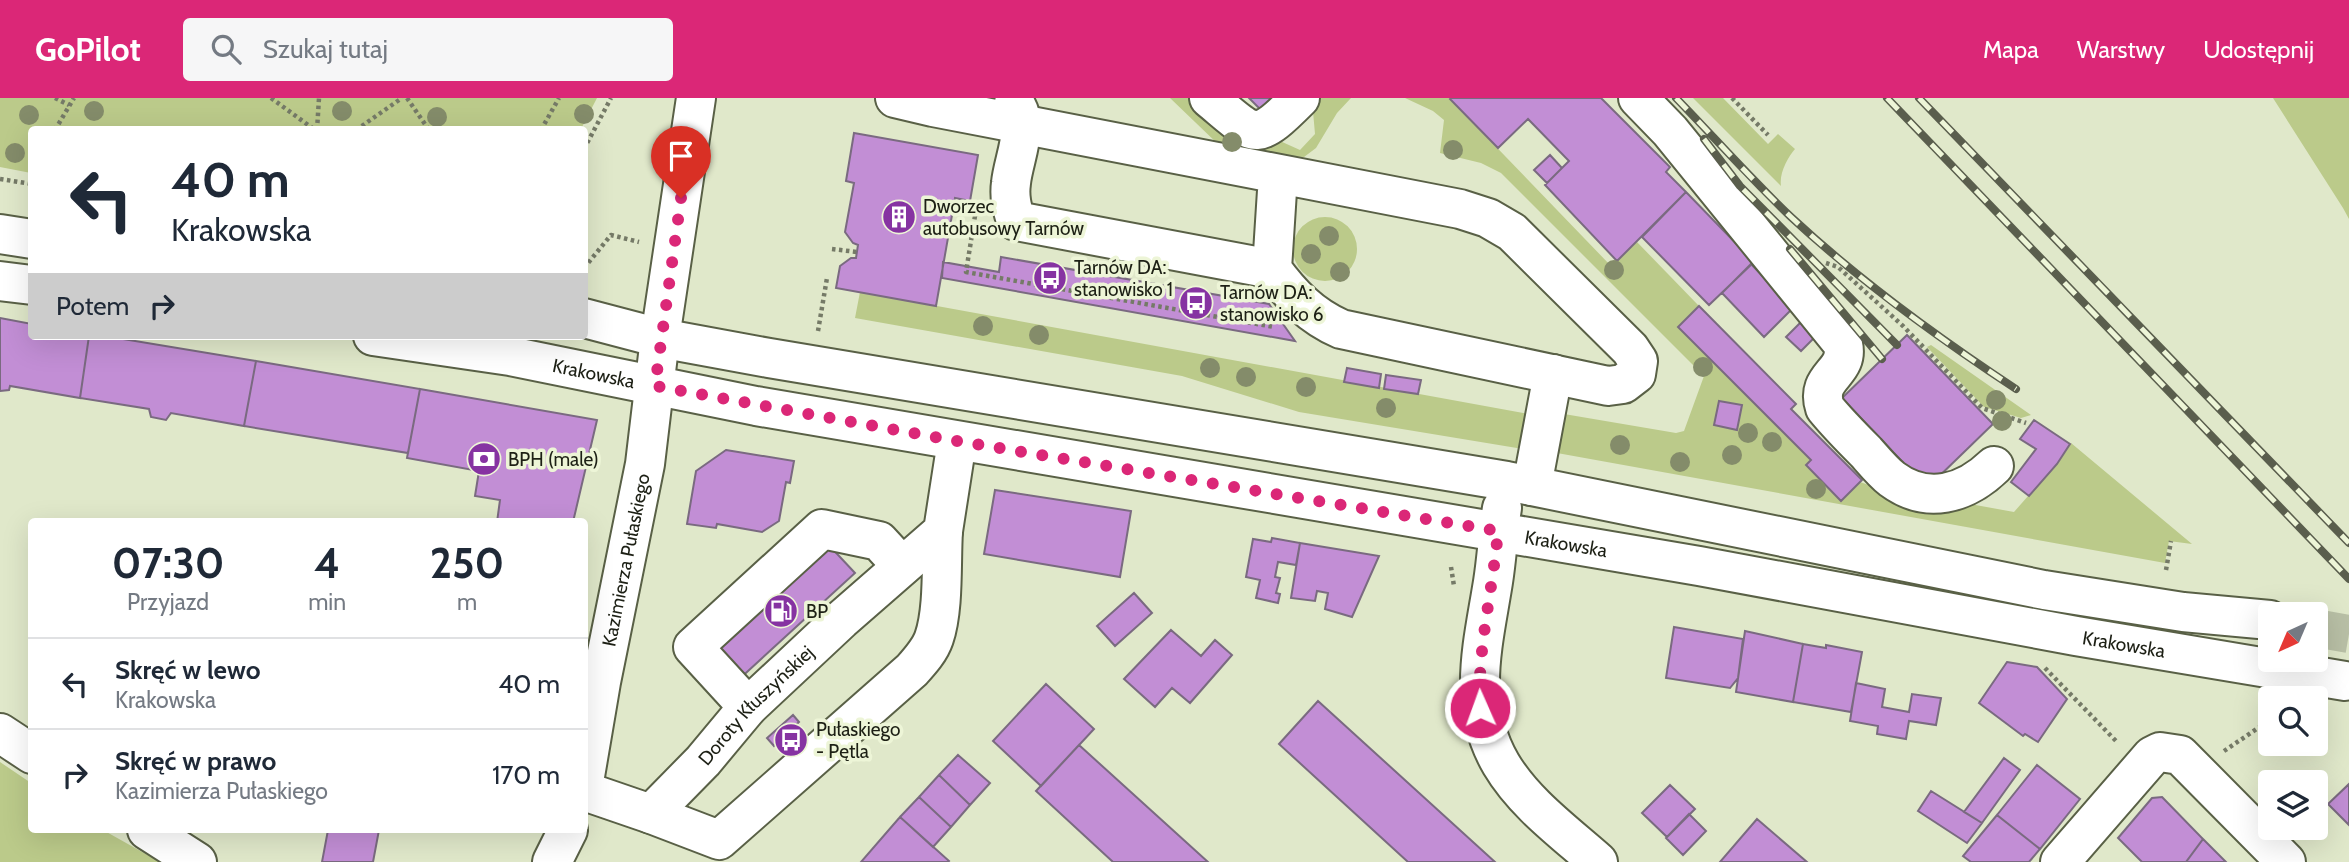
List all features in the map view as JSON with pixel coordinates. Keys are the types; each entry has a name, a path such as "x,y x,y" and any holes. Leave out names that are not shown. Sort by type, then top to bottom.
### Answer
{"street":[{"name":"Kazimierza Pułaskiego","path":"588,758 645,464 660,338 696,98"},
{"path":"895,98 1014,111 1278,175 1460,209 1488,218 1512,232 1630,349 1637,357 1639,365 1636,374 1617,386 1341,329 1325,322 1297,301 1272,269 1016,221 1010,203 1014,111"},
{"path":"1209,98 1254,131 1269,128 1300,98"},
{"path":"1638,98 1670,131 1843,344 1843,361 1825,385 1821,397 1825,408 1891,478 1923,494 1939,495 1971,484 1994,466"},
{"path":"1272,269 1278,175"},
{"path":"0,233 28,238"},
{"path":"0,281 28,284"},
{"path":"588,319 660,338 1520,484 2044,590 2183,612 2258,619"},
{"name":"Krakowska","path":"400,340 510,356 655,386 957,441 1498,531 2076,636 2345,681"},
{"path":"1553,374 1520,484 1498,531 1478,677 1480,708 1501,764 1516,784 1535,806 1598,862"},
{"path":"588,792 719,840 912,670 924,657 938,624 943,531 957,441"},
{"path":"748,707 693,647 812,538 822,529 879,541 902,566"},
{"name":"Doroty Kłuszyńskiej","path":"651,814 702,761 748,707 943,531"},
{"path":"0,733 28,751"},
{"path":"2060,862 2151,756 2160,751 2180,755 2196,769 2286,862"},
{"path":"152,833 197,862"},
{"path":"552,862 566,833"}],"path":[{"path":"55,98 69,105"},
{"path":"57,126 74,98"},
{"path":"271,98 310,126"},
{"path":"316,126 319,98"},
{"path":"362,126 405,98 426,126"},
{"path":"543,126 559,98"},
{"path":"588,141 611,98"},
{"path":"1732,98 1768,135"},
{"path":"0,179 28,182"},
{"path":"588,263 611,235 634,241"},
{"path":"832,248 857,252"},
{"path":"1792,281 1816,263 1838,267 1903,326 1982,408 2026,423"},
{"path":"819,327 827,278"},
{"path":"2166,570 2171,541"},
{"path":"2038,662 2142,768"},
{"path":"2196,769 2258,728"}],"green space":[{"path":"0,98 597,98 583,126 28,126 28,172 0,167"},
{"path":"1170,98 1196,98 1300,150 1315,134 1312,100 1351,98 1337,113 1316,148 1304,157 1238,154 1221,147"},
{"path":"1405,98 1449,98 1611,266 1637,242 1699,306 1678,327 1811,460 1806,465 1841,500 1860,482 1934,507 1970,504 2014,512 2071,443 2192,544 2169,541 2165,563 1557,453 1564,414 1676,433 1684,431 1704,376 1501,173 1481,163 1440,153 1444,120 1433,111"},
{"path":"1693,98 1723,98 1768,144 1778,134 1795,149 1783,171 1781,186"},
{"path":"2273,98 2349,98 2349,219 2343,208"},
{"path":"1325,217 1343,223 1351,231 1357,249 1351,267 1343,275 1325,281 1307,275 1299,267 1293,249 1299,231 1307,223"},
{"path":"860,292 1534,415 1529,450 1299,412 1182,376 855,318"},
{"path":"1931,345 2031,415 2021,418 1984,407 1927,347"},
{"path":"0,762 28,781 28,833 108,833 160,862 0,862"}],"building":[{"path":"1249,98 1275,98 1262,111"},
{"path":"1451,98 1601,98 1670,167 1666,172 1686,192 1617,261 1545,185 1569,161 1528,119 1498,148"},
{"name":"Dworzec autobusowy Tarnów","path":"854,133 978,155 970,201 955,198 936,306 836,288 840,266 851,258 856,258 858,245 853,243 845,232 854,183 846,181"},
{"path":"1550,155 1562,168 1547,183 1534,170"},
{"path":"1686,192 1754,262 1709,305 1642,237"},
{"path":"1001,257 1269,304 1295,341 942,278 943,262 999,272"},
{"path":"1751,264 1793,308 1764,337 1722,293"},
{"path":"1699,306 1796,404 1791,409 1862,480 1841,501 1806,465 1811,460 1678,327"},
{"path":"0,318 28,323 28,340 88,340 80,398 10,386 9,390 0,391"},
{"path":"1803,320 1817,335 1801,351 1786,337"},
{"path":"1907,335 1993,424 1927,488 1842,398"},
{"path":"88,340 129,340 256,361 244,426 171,413 166,420 151,417 149,409 80,398"},
{"path":"256,361 420,389 408,453 244,426"},
{"path":"1347,368 1381,374 1379,388 1344,382"},
{"path":"1386,375 1421,380 1418,394 1384,389"},
{"path":"420,389 597,420 574,518 498,518 500,500 475,496 479,471 407,458"},
{"path":"1719,401 1742,405 1737,430 1714,425"},
{"path":"2034,420 2070,444 2057,464 2029,496 2011,482 2036,449 2020,439"},
{"path":"726,450 794,461 790,483 786,482 779,521 762,532 717,524 716,528 687,524 696,471"},
{"path":"995,490 1131,511 1120,577 984,554"},
{"path":"1272,538 1300,543 1296,565 1278,562 1275,577 1280,578 1276,593 1280,594 1278,603 1256,598 1260,580 1246,577 1253,539 1271,542"},
{"name":"BP","path":"825,541 855,573 736,682 706,650"},
{"path":"1300,543 1379,556 1352,617 1325,609 1328,593 1317,591 1315,601 1291,598"},
{"path":"1134,593 1152,613 1115,646 1097,626"},
{"path":"1674,627 1743,639 1738,678 1730,688 1666,678"},
{"path":"1171,630 1201,656 1215,640 1232,655 1190,703 1172,688 1155,707 1124,679"},
{"path":"1745,631 1803,644 1793,702 1736,692"},
{"path":"1803,644 1862,652 1851,712 1793,702"},
{"path":"2007,662 2037,667 2067,699 2038,742 2025,734 2023,736 1979,703"},
{"path":"1856,683 1885,689 1882,707 1909,712 1912,694 1941,698 1936,725 1909,721 1906,739 1877,734 1878,726 1850,721"},
{"path":"1046,684 1094,729 1041,786 993,741"},
{"path":"1318,701 1495,862 1408,862 1279,744"},
{"path":"793,715 799,722 774,746 767,738"},
{"path":"1079,745 1208,862 1113,862 1036,791"},
{"path":"958,755 990,783 970,805 939,775"},
{"path":"2004,758 2020,770 1982,823 1964,812"},
{"path":"2037,765 2080,799 2040,849 1997,815"},
{"path":"939,775 970,805 951,827 919,797"},
{"path":"2349,784 2349,825 2328,804"},
{"path":"1670,785 1695,809 1667,837 1642,813"},
{"path":"1931,791 1982,823 1967,843 1918,811"},
{"path":"919,797 951,827 933,847 900,817"},
{"path":"2162,797 2203,839 2186,862 2142,862 2118,838 2152,798"},
{"path":"1689,814 1706,831 1683,855 1666,838"},
{"path":"1997,815 2040,849 2029,862 1971,862 1963,856"},
{"path":"900,817 949,861 861,862"},
{"path":"1757,819 1807,862 1720,862"},
{"path":"327,833 378,833 373,862 322,862"},
{"path":"2203,839 2226,862 2186,862"}],"tunnel":[{"path":"2328,630 2349,634"}],"railway":[{"path":"1676,98 1817,241 1900,308 2016,389"},
{"path":"1887,98 2349,579"},
{"path":"1919,98 2349,543"},
{"path":"1704,139 1740,186 1897,345"},
{"path":"1790,249 1882,359"}],"place":[{"name":"Dworzec autobusowy Tarnów","path":"899,217"},
{"name":"Tarnów DA: stanowisko 1","path":"1050,278"},
{"name":"Tarnów DA: stanowisko 6","path":"1196,303"},
{"name":"BPH (male)","path":"484,459"},
{"name":"BP","path":"781,611"},
{"name":"Pułaskiego - Pętla","path":"791,740"}],"route":[{"path":"681,198 655,386 957,441 1498,531 1478,677 1480,708"}]}
